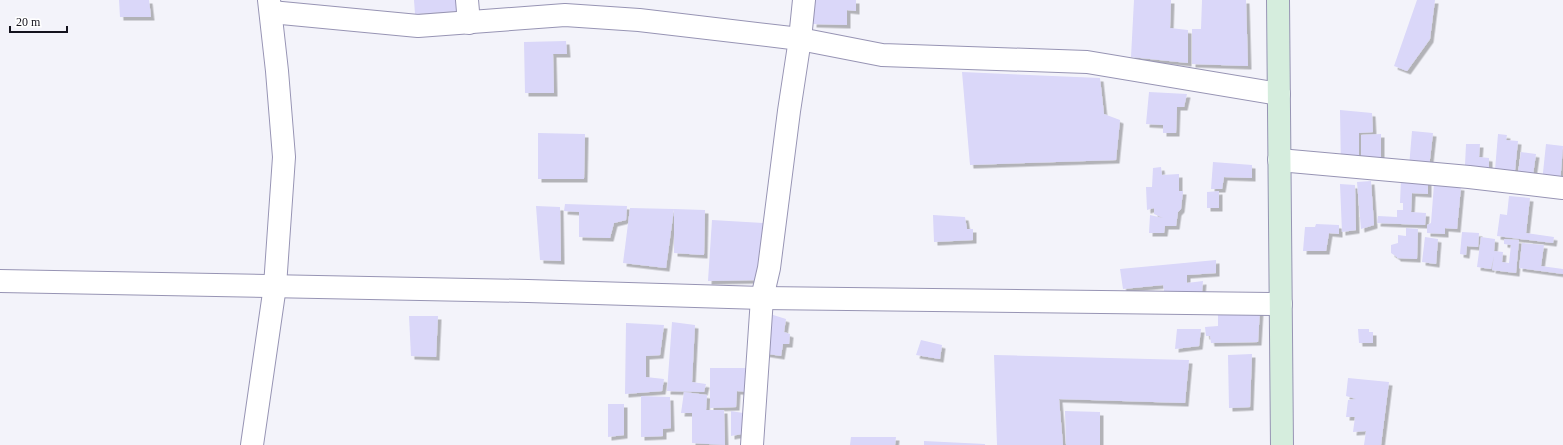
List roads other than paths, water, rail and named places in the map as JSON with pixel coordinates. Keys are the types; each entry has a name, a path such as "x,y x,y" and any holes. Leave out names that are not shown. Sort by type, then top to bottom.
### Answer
{"main road":[{"path":"1278,0 1282,445"}],"street":[{"path":"467,0 469,23"},
{"path":"752,445 762,298 769,268 804,0"},
{"path":"252,445 275,286 284,157 270,6 418,26 565,15 639,20 800,39 882,55 1087,62 1280,94"},
{"path":"1279,160 1469,176 1563,188"},
{"path":"0,281 762,298 1281,304"}]}
